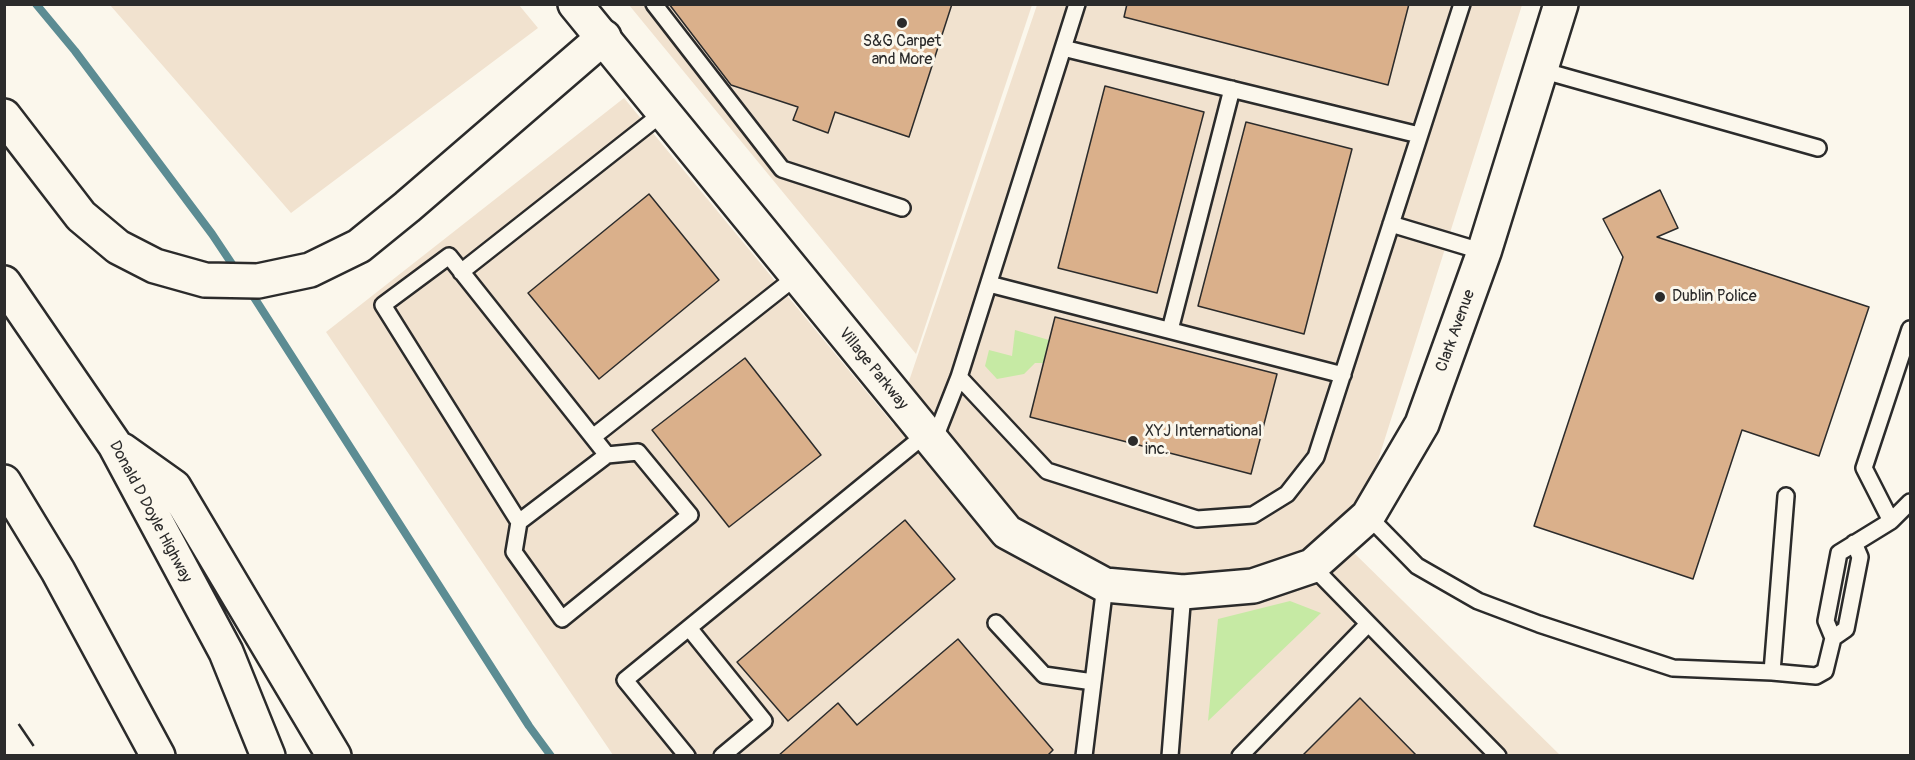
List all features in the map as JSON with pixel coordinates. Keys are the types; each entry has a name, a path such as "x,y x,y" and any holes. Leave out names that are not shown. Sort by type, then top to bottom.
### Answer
{"main road":[{"name":"Village Parkway","path":"575,4 1007,532 1105,585 1182,592 1253,586"},
{"name":"Clark Avenue","path":"1253,586 1312,566 1368,516 1422,424 1484,252 1561,4"},
{"path":"4,116 81,216 117,247 154,266 205,280 258,281 310,270 359,246 603,37"},
{"name":"Donald D Doyle Highway","path":"4,283 116,445 226,652 268,756"},
{"path":"116,445 174,487 334,756"},
{"path":"4,482 58,571 158,756"},
{"path":"226,652 285,756"},
{"path":"4,713 18,756"},
{"path":"4,734 18,756"}],"lane":[{"path":"654,4 782,169 902,208"},
{"path":"687,756 625,680 929,439 959,377 1077,4"},
{"path":"959,377 1047,471 1197,519 1253,515 1287,494 1316,457 1462,4"},
{"path":"1063,48 1419,135"},
{"path":"1541,70 1818,148"},
{"path":"1170,330 1232,90"},
{"path":"461,272 664,112"},
{"path":"1391,224 1484,252"},
{"path":"519,522 607,454 638,452 690,515 562,619 514,552 519,522 383,305 449,256 607,454"},
{"path":"593,437 797,276"},
{"path":"989,284 1343,375"},
{"path":"1891,521 1864,468 1911,329"},
{"path":"1772,672 1786,496"},
{"path":"1368,516 1417,566 1478,601 1672,668 1816,676 1825,671 1833,638 1826,621 1839,552 1891,521 1911,502"},
{"path":"1833,638 1846,629 1860,557 1854,543"},
{"path":"1312,566 1497,756"},
{"path":"1084,756 1105,585"},
{"path":"1170,756 1182,592"},
{"path":"996,623 1044,675 1093,682"},
{"path":"1240,756 1368,624"},
{"path":"689,628 765,721 722,756"}],"shaded area":[{"path":"110,5 519,5 538,28 291,213"},
{"path":"629,5 1032,5 916,354"},
{"path":"1037,5 1522,5 1350,549 1560,755 613,755 326,332 624,98 894,425"}],"green space":[{"path":"1015,330 1049,340 1043,363 1035,363 1024,374 997,379 985,366 989,350 1012,356"},
{"path":"1290,601 1321,613 1208,721 1218,619"}],"building":[{"path":"669,4 952,4 909,137 835,112 828,133 793,120 798,107 731,85"},
{"path":"1127,4 1409,4 1388,85 1124,17"},
{"path":"1105,86 1204,112 1157,293 1058,268"},
{"path":"1246,122 1352,149 1304,334 1198,306"},
{"path":"1660,190 1678,228 1657,237 1869,307 1819,456 1742,430 1693,579 1534,526 1623,257 1603,219"},
{"path":"649,194 719,280 599,379 528,293"},
{"path":"1055,317 1277,374 1251,474 1030,417"},
{"path":"745,358 821,455 729,527 652,430"},
{"path":"905,520 955,579 788,721 737,662"},
{"path":"958,639 1053,750 1047,756 778,756 838,703 857,725"},
{"path":"1360,698 1417,756 1302,756"}],"waterway":[{"path":"36,4 75,51 212,234 238,273"},
{"path":"248,288 529,726 551,756"}],"place":[{"name":"S&G Carpet and More","path":"902,23"},
{"name":"Dublin Police","path":"1660,297"},
{"name":"XYJ International inc.","path":"1133,441"}]}
